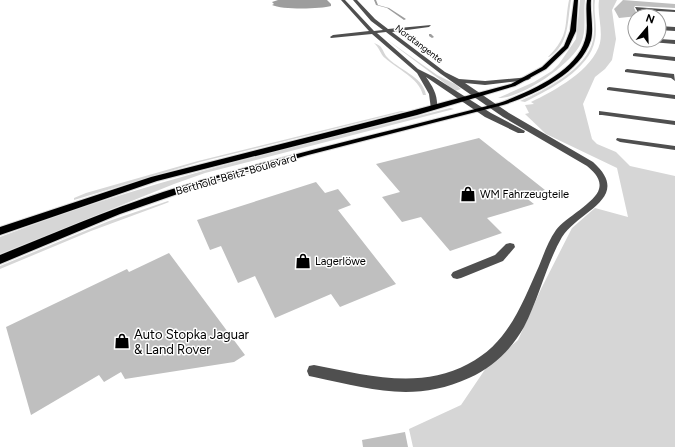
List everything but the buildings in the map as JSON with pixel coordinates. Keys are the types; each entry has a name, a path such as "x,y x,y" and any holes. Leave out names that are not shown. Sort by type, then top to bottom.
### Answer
{"main road":[{"name":"Berthold-Beitz-Boulevard","path":"0,232 74,205 154,179 434,108 504,88 530,76 552,62 568,44 573,31 576,0"},
{"name":"Berthold-Beitz-Boulevard","path":"0,260 78,227 189,186 305,154 493,107 517,98 541,86 576,60 584,49 588,37 589,0"}],"street":[{"name":"Nordtangente","path":"343,0 373,33 420,73 431,89 434,98 434,108"},
{"name":"Nordtangente","path":"355,0 365,13 387,31 443,73 478,96"},
{"path":"333,37 429,26"},
{"path":"635,55 675,59"},
{"path":"626,71 674,76 675,79"},
{"name":"Nordtangente","path":"420,73 432,78 464,100"},
{"name":"Berthold-Beitz-Boulevard","path":"457,81 481,83 530,76"},
{"path":"610,89 675,97"},
{"path":"314,371 389,386 415,386 438,383 473,369 496,353 511,338 549,253 560,234 572,219 597,200 604,190 603,181 596,170 587,162 493,107 478,96"},
{"path":"464,100 510,126 563,149"},
{"path":"602,113 675,123"},
{"path":"620,140 675,148"},
{"path":"456,275 499,258 510,246"}],"shaded area":[{"path":"278,0 327,0 331,6 319,8 284,8 272,5 274,4 272,2"},
{"path":"569,0 571,0 568,24 564,39 556,52 548,57 563,36"},
{"path":"580,0 585,0 584,27 583,38 576,51 557,70 532,87 508,97 498,98 534,82 552,71 559,64 576,39"},
{"path":"593,0 595,0 596,35 592,50 585,60 577,69 556,85 525,102 520,101 553,85 583,60 593,40"},
{"path":"599,0 617,0 612,10 616,39 612,60 605,69 595,77 583,104 592,139 597,144 616,152 630,166 675,176 675,447 413,447 409,429 461,405 486,368 518,340 541,289 572,228 595,208 628,217 617,168 546,134 525,114 529,113 525,105 534,104 531,102 561,86 572,78 590,62 596,53 601,38"},
{"path":"386,39 437,75 455,84 461,89 455,91"},
{"path":"374,43 381,47 391,61 420,83 424,88 426,95 423,95 421,89 407,74 383,56"},
{"path":"450,108 454,109 205,173 0,254 0,237 111,198 223,165"},
{"path":"406,111 200,162 74,200 74,198 86,193 198,161"},
{"path":"168,201 169,202 91,231 0,269 0,266 109,221"}],"waterway":[{"path":"375,0 377,5 388,8 405,19"}],"place":[{"name":"WM Fahrzeugteile","path":"468,194"},
{"name":"Lagerlöwe","path":"303,261"},
{"name":"Auto Stopka Jaguar & Land Rover","path":"122,341"}]}
